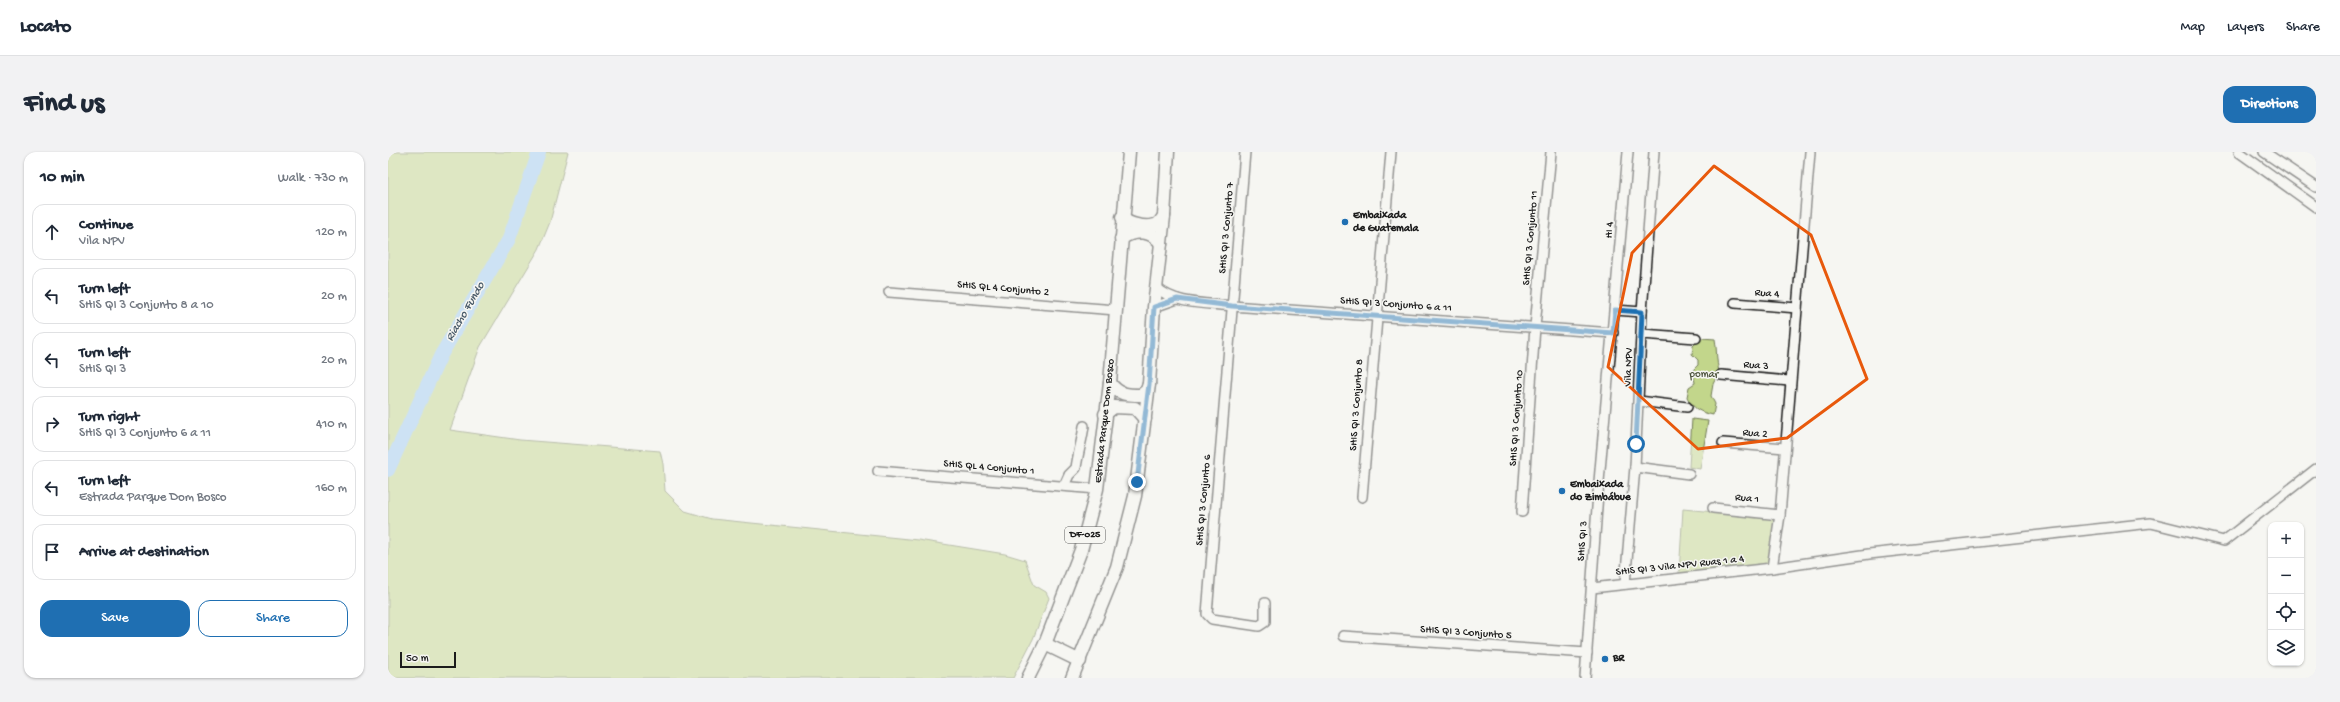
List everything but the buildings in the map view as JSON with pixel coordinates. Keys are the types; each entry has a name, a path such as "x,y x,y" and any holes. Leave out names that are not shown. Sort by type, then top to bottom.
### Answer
{"main road":[{"name":"Estrada Parque Dom Bosco","path":"1028,678 1045,644 1081,550 1097,489 1110,383 1120,239 1129,152"},
{"path":"1072,678 1117,567 1135,496 1149,384 1154,307 1164,216 1168,152"},
{"path":"1122,217 1130,224 1153,226 1160,222 1164,216"},
{"path":"1120,239 1133,232 1153,235 1161,244"},
{"path":"1110,383 1120,393 1142,395 1147,390 1149,384"},
{"path":"1106,414 1114,407 1135,408 1145,419"},
{"path":"1045,644 1080,661"}],"street":[{"name":"SHIS QI 3 Conjunto 7","path":"1232,306 1245,152"},
{"name":"SHIS QI 3 Conjunto 8","path":"1362,497 1376,316 1392,152"},
{"name":"SHIS QI 3 Conjunto 11","path":"1535,327 1551,152"},
{"name":"HI 4","path":"1615,310 1628,152"},
{"name":"Vila NPV","path":"1625,584 1635,468 1642,312 1654,152"},
{"path":"1772,568 1780,515 1789,381 1797,308 1810,152"},
{"path":"2238,152 2316,207"},
{"path":"2264,152 2316,187"},
{"name":"SHIS QI 3 Conjunto 6 a 11","path":"1156,287 1166,295 1177,299 1232,306 1613,333"},
{"name":"SHIS QL 4 Conjunto 2","path":"889,292 1116,310"},
{"name":"SHIS QI 3 Conjunto 6 a 11","path":"1154,307 1177,299"},
{"name":"Rua 4","path":"1735,303 1797,308"},
{"name":"SHIS QI 3 Conjunto 6","path":"1232,306 1207,614 1212,619 1259,626 1265,622 1265,603"},
{"path":"1615,310 1642,312"},
{"name":"SHIS QI 3","path":"1585,678 1598,493 1615,310"},
{"name":"SHIS QI 3 Conjunto 10","path":"1522,512 1535,327"},
{"path":"1642,334 1696,338"},
{"name":"Rua 3","path":"1721,375 1789,381"},
{"path":"1639,402 1687,407"},
{"path":"1064,486 1069,475 1076,468 1078,454 1082,447 1084,426"},
{"name":"Rua 2","path":"1723,443 1785,448"},
{"path":"1635,468 1689,474"},
{"name":"SHIS QI 3 Vila NPV Ruas 1 a 4","path":"1592,588 1772,568 1869,554 2151,523 2224,541 2316,469"},
{"name":"SHIS QL 4 Conjunto 1","path":"878,471 1097,489"},
{"name":"Rua 1","path":"1713,508 1780,515"},
{"name":"SHIS QI 3 Conjunto 5","path":"1343,636 1587,653"}],"highlighted area":[{"path":"1714,166 1811,235 1867,379 1787,438 1698,449 1608,367 1632,253"}],"green space":[{"path":"388,152 568,152 550,222 539,249 480,347 450,430 520,440 660,451 663,464 665,491 685,511 712,519 918,540 1005,554 1025,560 1034,585 1046,592 1049,598 1033,639 1013,678 388,678"},
{"name":"pomar","path":"1701,338 1715,339 1719,372 1713,384 1711,396 1715,404 1713,415 1704,413 1697,409 1687,397 1689,387 1695,383 1693,370 1698,365 1698,360 1692,354 1693,346"},
{"path":"1692,419 1708,421 1700,469 1689,467"},
{"path":"1683,509 1776,518 1768,565 1679,574"}],"waterway":[{"name":"Riacho Fundo","path":"388,470 441,355 509,239 539,152"}],"place":[{"name":"Embaixada de Guatemala","path":"1345,222"},
{"name":"Embaixada do Zimbábue","path":"1562,491"},
{"name":"BR","path":"1605,659"}],"route":[{"path":"1137,482 1149,384 1154,307 1163,302 1177,299 1232,306 1613,333 1615,310 1642,312 1636,444"}]}
